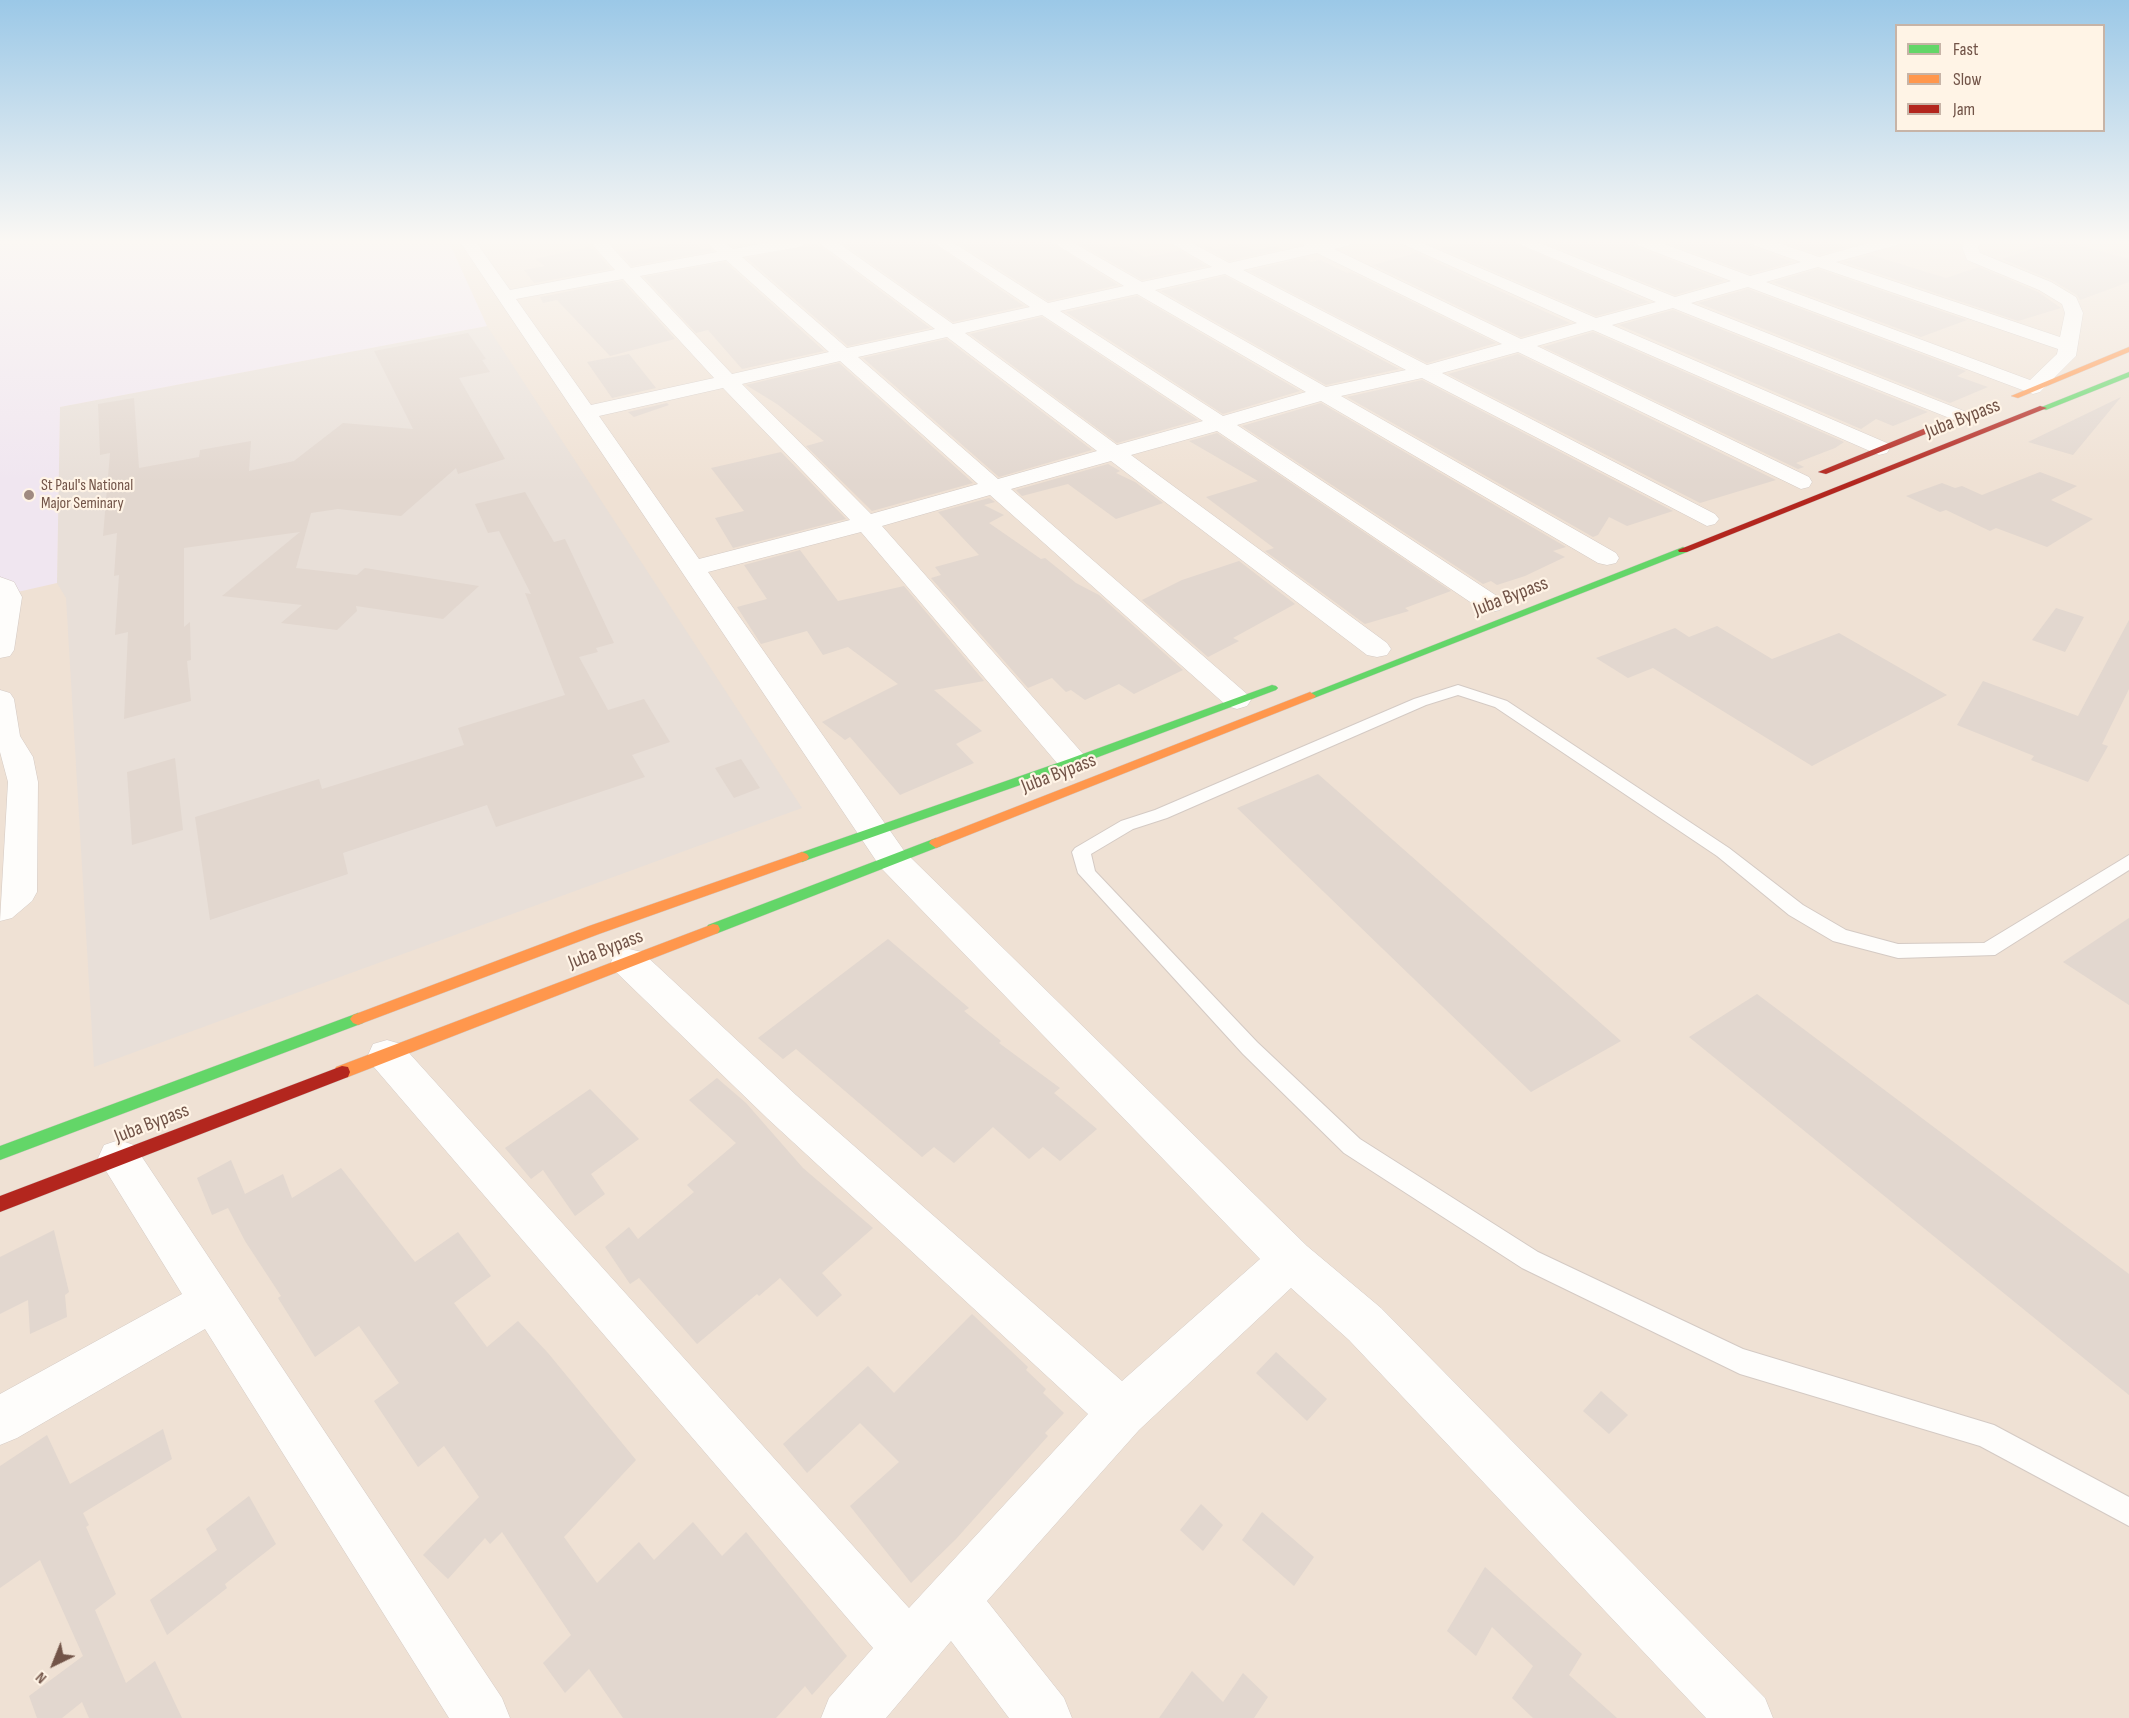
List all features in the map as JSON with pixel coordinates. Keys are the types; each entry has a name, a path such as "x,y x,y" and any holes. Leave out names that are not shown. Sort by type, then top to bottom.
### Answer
{"main road":[{"name":"Juba Bypass","path":"2003,400 2129,348"},
{"name":"Juba Bypass","path":"0,1153 594,930 882,846 2129,374"},
{"name":"Juba Bypass","path":"1780,490 1879,448 1967,415"},
{"path":"1685,528 1712,517"},
{"path":"1586,567 1612,556"},
{"name":"Juba Bypass","path":"1471,612 1497,602"},
{"name":"Juba Bypass","path":"0,1204 629,962 882,846 1073,762 1280,685"}],"street":[{"path":"521,322 882,846 1291,1260 1365,1324 1745,1718"},
{"path":"674,322 867,523 1073,762"},
{"path":"806,322 1238,700"},
{"path":"938,322 1376,649"},
{"path":"585,413 987,322"},
{"path":"1065,322 1497,602"},
{"path":"1196,322 1612,556"},
{"path":"1330,322 1423,372 1712,517"},
{"path":"1469,322 1801,482"},
{"path":"1588,322 1879,448"},
{"path":"691,569 867,523 1323,394 1423,372 1604,322"},
{"path":"1723,322 1967,415"},
{"path":"1858,322 2033,388 2066,356 2066,345 2072,322"},
{"path":"1997,322 2066,345"},
{"path":"0,585 5,587 9,597 0,650"},
{"path":"0,699 4,736 18,757 23,782 20,892 0,909"},
{"path":"629,962 782,1107 1122,1413"},
{"path":"387,1055 909,1648"},
{"path":"119,1158 210,1302 482,1718"},
{"path":"849,1718 909,1648 1122,1413 1291,1260"},
{"path":"0,1421 210,1302"},
{"path":"953,1600 1044,1718"}],"lane":[{"path":"2129,861 1988,950 1898,951 1840,936 1796,910 1723,852 1501,704 1458,690 1420,702 1161,814 1127,825 1081,852 1087,873 1095,882 1250,1048 1352,1146 1530,1260 1740,1361 1985,1434 2129,1512"}],"shaded area":[{"path":"0,322 2129,322 2129,1718 0,1718"},
{"path":"0,322 485,322 487,326 60,407 57,583 0,596"},
{"path":"487,326 802,808 94,1067 66,598 57,583 60,407"}],"building":[{"path":"578,322 660,322 675,339 610,356"},
{"path":"686,322 792,322 824,351 742,369 708,330 696,333"},
{"path":"821,322 922,322 930,328 848,346"},
{"path":"1020,322 1050,322 1198,420 1117,443 970,334"},
{"path":"1082,322 1182,322 1300,391 1223,414"},
{"path":"1216,322 1311,322 1399,369 1326,385"},
{"path":"1348,322 1453,322 1496,343 1427,363"},
{"path":"1491,322 1570,323 1521,337"},
{"path":"1629,322 1703,322 1928,412 1893,426 1876,419 1861,429 1619,325"},
{"path":"1746,322 1836,322 1966,371 1957,376 1988,387 1950,403"},
{"path":"1881,322 1961,322 1921,337"},
{"path":"1593,332 1844,442 1835,448 1796,463 1804,467 1798,469 1543,347"},
{"path":"468,333 486,359 482,360 490,372 459,378 505,459 458,474 456,468 401,516 338,509 311,513 296,568 357,575 365,568 479,586 443,619 356,606 357,611 337,630 281,623 302,605 222,596 300,532 184,548 184,627 190,622 191,660 187,661 191,701 124,719 128,632 115,635 119,575 114,576 117,533 103,536 110,453 100,455 98,404 134,398 139,468 199,457 200,450 251,441 249,471 294,461 343,423 413,429 374,351"},
{"path":"946,339 1092,450 999,477 863,358"},
{"path":"629,354 656,388 612,398 587,362"},
{"path":"1518,354 1776,480 1700,503 1448,374"},
{"path":"839,363 973,483 872,511 806,446 824,441 777,404 746,385"},
{"path":"1422,380 1673,511 1627,526 1609,517 1598,535 1593,537 1347,397"},
{"path":"2121,397 2073,455 2028,442"},
{"path":"667,403 669,405 634,417 628,412"},
{"path":"1321,403 1566,547 1553,551 1565,557 1525,576 1497,585 1491,581 1483,584 1242,426"},
{"path":"1217,433 1451,591 1405,608 1409,611 1365,624 1265,551 1274,548 1206,497 1258,481 1189,441"},
{"path":"781,452 846,519 733,548 715,518 744,511 711,468"},
{"path":"1108,464 1120,471 1116,473 1135,482 1163,503 1116,519 1068,484 1022,496 1016,490"},
{"path":"2040,472 2077,486 2051,500 2093,519 2047,547 1996,528 1990,531 1946,510 1940,512 1906,496 1942,483 1955,488 1962,486 1982,495"},
{"path":"525,492 554,542 565,539 614,643 596,648 598,652 579,657 608,710 644,699 670,742 632,755 645,777 496,827 487,805 343,853 348,874 210,920 195,817 319,779 322,789 464,745 458,728 565,695 525,593 531,594 499,531 488,533 475,504"},
{"path":"989,498 995,502 984,505 1004,515 989,523 1041,559 1045,558 1076,583 1099,595 1183,670 1134,694 1119,684 1085,700 1071,690 1066,692 1052,678 1028,688 931,578 941,575 935,567 979,555 938,512"},
{"path":"800,550 838,601 904,586 984,681 934,690 982,731 956,744 974,763 900,795 850,737 845,740 822,722 898,684 848,647 823,655 807,631 761,644 737,607 767,599 744,565"},
{"path":"1239,561 1295,604 1233,638 1239,641 1208,657 1142,600 1182,580"},
{"path":"2056,608 2084,617 2065,652 2032,640"},
{"path":"2129,620 2129,689 2102,744 2108,746 2088,782 2031,760 2034,756 1957,725 1983,681 2078,716"},
{"path":"1717,626 1772,659 1839,633 1947,695 1812,766 1653,668 1628,678 1596,658 1675,628 1689,637"},
{"path":"175,758 183,830 132,845 127,772"},
{"path":"741,759 760,788 734,798 715,768"},
{"path":"1318,774 1621,1041 1531,1092 1237,808"},
{"path":"2129,918 2129,1005 2063,962"},
{"path":"888,939 969,1008 964,1011 1001,1041 999,1043 1060,1088 1054,1093 1097,1129 1060,1161 1043,1147 1029,1159 993,1127 954,1163 934,1147 922,1157 796,1049 783,1059 758,1038"},
{"path":"1757,994 2129,1274 2129,1395 1689,1037"},
{"path":"717,1078 746,1103 803,1168 873,1228 822,1273 842,1295 817,1317 780,1278 697,1344 639,1278 630,1284 605,1247 629,1227 638,1239 694,1192 687,1185 736,1143 689,1100"},
{"path":"590,1089 639,1139 591,1174 605,1194 575,1216 543,1170 531,1179 505,1148"},
{"path":"231,1160 245,1194 283,1174 292,1198 341,1168 415,1262 458,1232 491,1276 454,1303 487,1347 518,1321 548,1353 636,1460 564,1537 597,1583 639,1542 654,1560 693,1522 722,1556 746,1532 847,1656 812,1695 805,1686 776,1718 623,1718 589,1669 565,1693 543,1663 571,1635 502,1532 490,1544 485,1538 448,1579 423,1555 479,1497 444,1446 418,1467 374,1401 399,1383 359,1326 315,1357 278,1298 281,1296 245,1241 228,1208 212,1215 197,1178"},
{"path":"54,1230 69,1292 65,1295 67,1317 30,1334 28,1300 0,1314 0,1257"},
{"path":"972,1314 1028,1367 1026,1370 1046,1389 1043,1393 1064,1413 1045,1433 1048,1436 956,1539 911,1583 850,1506 899,1462 860,1423 807,1473 783,1444 868,1366 894,1393"},
{"path":"1276,1352 1327,1399 1307,1421 1256,1373"},
{"path":"1601,1391 1628,1415 1609,1434 1583,1411"},
{"path":"163,1429 172,1459 83,1513 89,1525 86,1527 116,1594 95,1610 126,1683 155,1661 182,1718 89,1718 82,1702 62,1718 37,1718 29,1696 83,1656 40,1560 0,1588 0,1466 47,1435 70,1484"},
{"path":"249,1496 276,1544 225,1584 227,1588 167,1635 150,1600 217,1550 206,1529"},
{"path":"1201,1504 1223,1525 1203,1551 1180,1530"},
{"path":"1262,1512 1314,1557 1294,1586 1242,1540"},
{"path":"1485,1567 1582,1654 1569,1675 1617,1718 1533,1718 1512,1698 1533,1666 1492,1627 1476,1656 1447,1631"},
{"path":"1192,1671 1223,1702 1243,1673 1268,1697 1254,1718 1159,1718"}],"traffic: fast":[{"path":"2043,408 2129,374"},
{"path":"1310,696 1683,550"},
{"path":"802,857 1073,762 1272,688"},
{"path":"713,929 936,843"},
{"path":"0,1153 358,1019"}],"traffic: slow":[{"path":"2015,396 2129,349"},
{"path":"936,843 1310,696"},
{"path":"358,1019 594,930 802,857"},
{"path":"342,1072 713,929"}],"traffic: jam":[{"path":"1683,550 2043,408"},
{"path":"1823,472 1950,421"},
{"path":"0,1204 342,1072"}],"place":[{"name":"St Paul's National Major Seminary","path":"29,495"}]}
